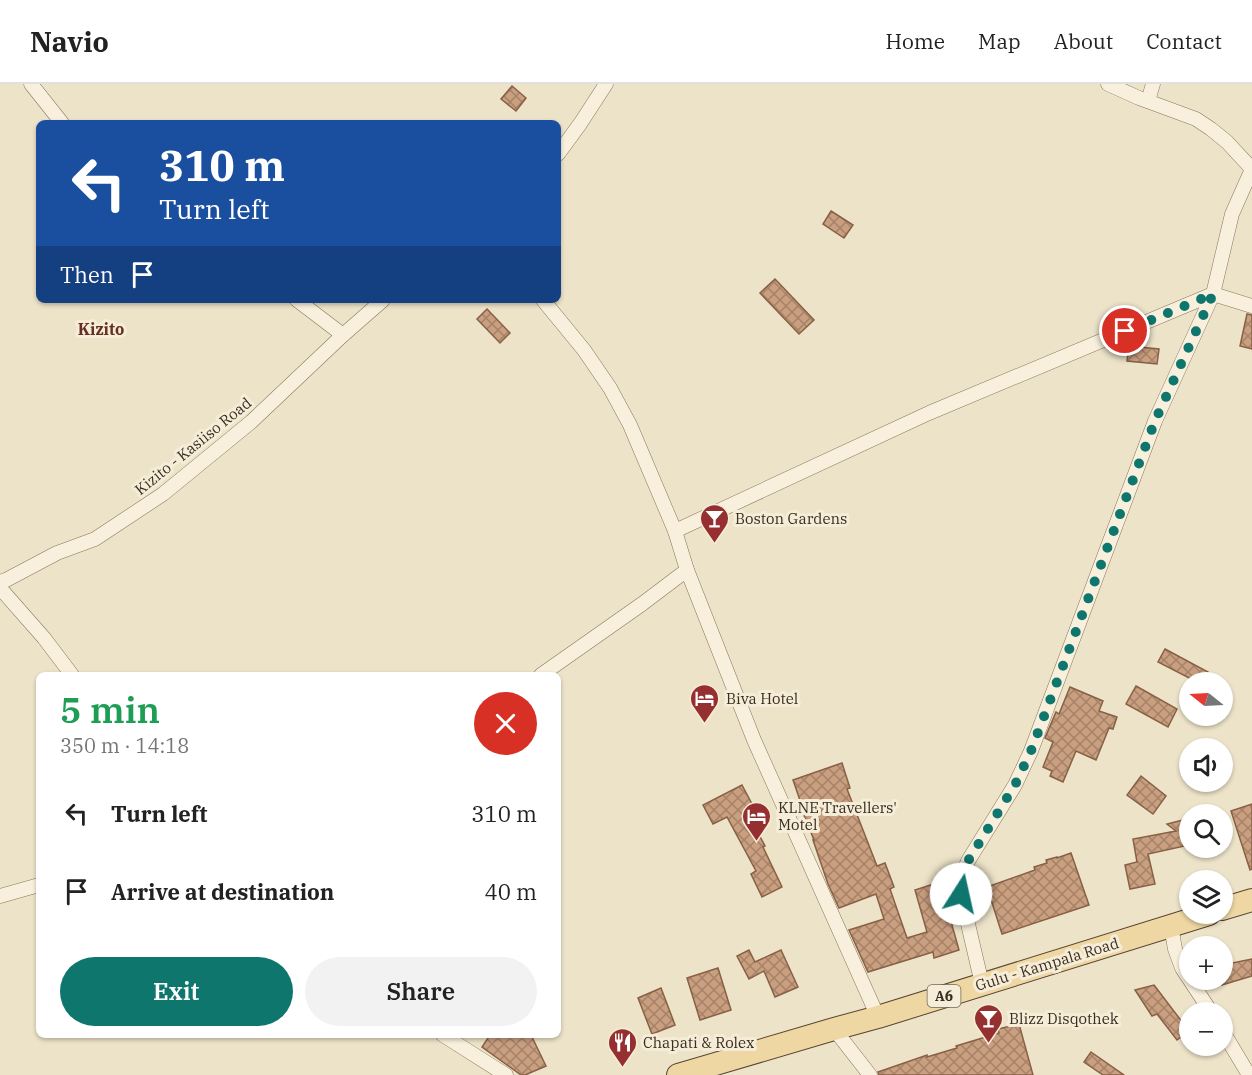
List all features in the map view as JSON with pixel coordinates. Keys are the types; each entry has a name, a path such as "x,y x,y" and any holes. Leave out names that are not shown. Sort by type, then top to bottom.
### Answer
{"main road":[{"path":"1233,906 1252,900"},
{"name":"Gulu - Kampala Road","path":"678,1075 878,1017 1179,923"}],"street":[{"path":"31,84 60,120"},
{"path":"561,150 606,84"},
{"path":"982,984 961,894 962,879 968,861 1015,785 1031,751 1155,421 1213,294 1232,214 1252,169 1227,142 1196,118 1108,84"},
{"path":"1148,101 1153,84"},
{"path":"675,531 929,413 1213,294 1252,306"},
{"path":"301,303 343,335"},
{"name":"Kizito - Kasiiso Road","path":"0,582 57,553 95,539 163,494 251,422 380,303"},
{"path":"545,303 584,350 610,388 630,425 675,531 687,570 754,740 878,1017"},
{"path":"545,672 687,570"},
{"path":"0,588 44,638 70,672"},
{"path":"0,896 36,886"},
{"path":"1171,926 1175,949 1182,968 1204,1002"},
{"path":"834,1029 870,1075"},
{"path":"448,1038 506,1075"},
{"path":"1233,1048 1249,1075"}],"building":[{"path":"512,86 526,98 516,111 501,99"},
{"path":"831,211 853,225 844,238 823,224"},
{"path":"775,279 814,320 799,334 760,293"},
{"path":"487,309 510,333 500,343 477,319"},
{"path":"1247,314 1252,315 1252,349 1240,346"},
{"path":"1129,346 1159,349 1157,364 1127,361"},
{"path":"1165,649 1208,672 1179,673 1158,662"},
{"path":"1136,686 1177,709 1168,727 1126,704"},
{"path":"1070,687 1103,701 1099,711 1117,717 1113,729 1109,728 1096,760 1076,751 1063,782 1050,776 1052,771 1043,767 1053,742 1045,738 1056,712 1059,714"},
{"path":"842,763 850,788 847,789 877,866 885,863 894,887 890,889 907,938 927,932 915,890 940,882 959,950 934,958 933,952 868,972 849,930 884,919 876,894 839,908 828,884 793,780"},
{"path":"1141,776 1166,796 1153,814 1127,795"},
{"path":"742,785 752,804 745,808 765,846 763,847 782,887 762,897 751,874 756,871 727,817 713,824 703,805"},
{"path":"1252,804 1252,869 1250,870 1233,817 1233,810"},
{"path":"1179,821 1179,847 1148,854 1155,884 1130,889 1125,865 1137,862 1133,839 1176,831 1167,824"},
{"path":"1071,853 1089,905 1002,934 987,887 1035,870 1034,867 1047,863 1046,860"},
{"path":"749,950 755,962 781,950 798,987 775,997 764,971 749,979 737,956"},
{"path":"1252,959 1252,976 1233,982 1233,963"},
{"path":"718,968 731,1010 700,1020 687,978"},
{"path":"1154,985 1179,1018 1179,1038 1177,1040 1157,1014 1152,1016 1135,990"},
{"path":"661,988 675,1025 652,1034 638,998"},
{"path":"1019,1024 1033,1075 879,1075 878,1072 927,1055 927,1057 957,1048 956,1046 999,1033 998,1029"},
{"path":"488,1038 532,1038 546,1066 521,1075 482,1047"},
{"path":"1091,1052 1124,1075 1103,1075 1084,1062"}],"place":[{"name":"Boston Gardens","path":"714,544"},
{"name":"Biva Hotel","path":"705,724"},
{"name":"KLNE Travellers' Motel","path":"757,842"},
{"name":"Blizz Disqothek","path":"988,1044"},
{"name":"Chapati & Rolex","path":"622,1068"}],"district":[{"name":"Kizito","path":"101,329"}],"route":[{"path":"961,894 962,879 968,861 1015,785 1031,751 1155,421 1213,294 1125,331"}]}
